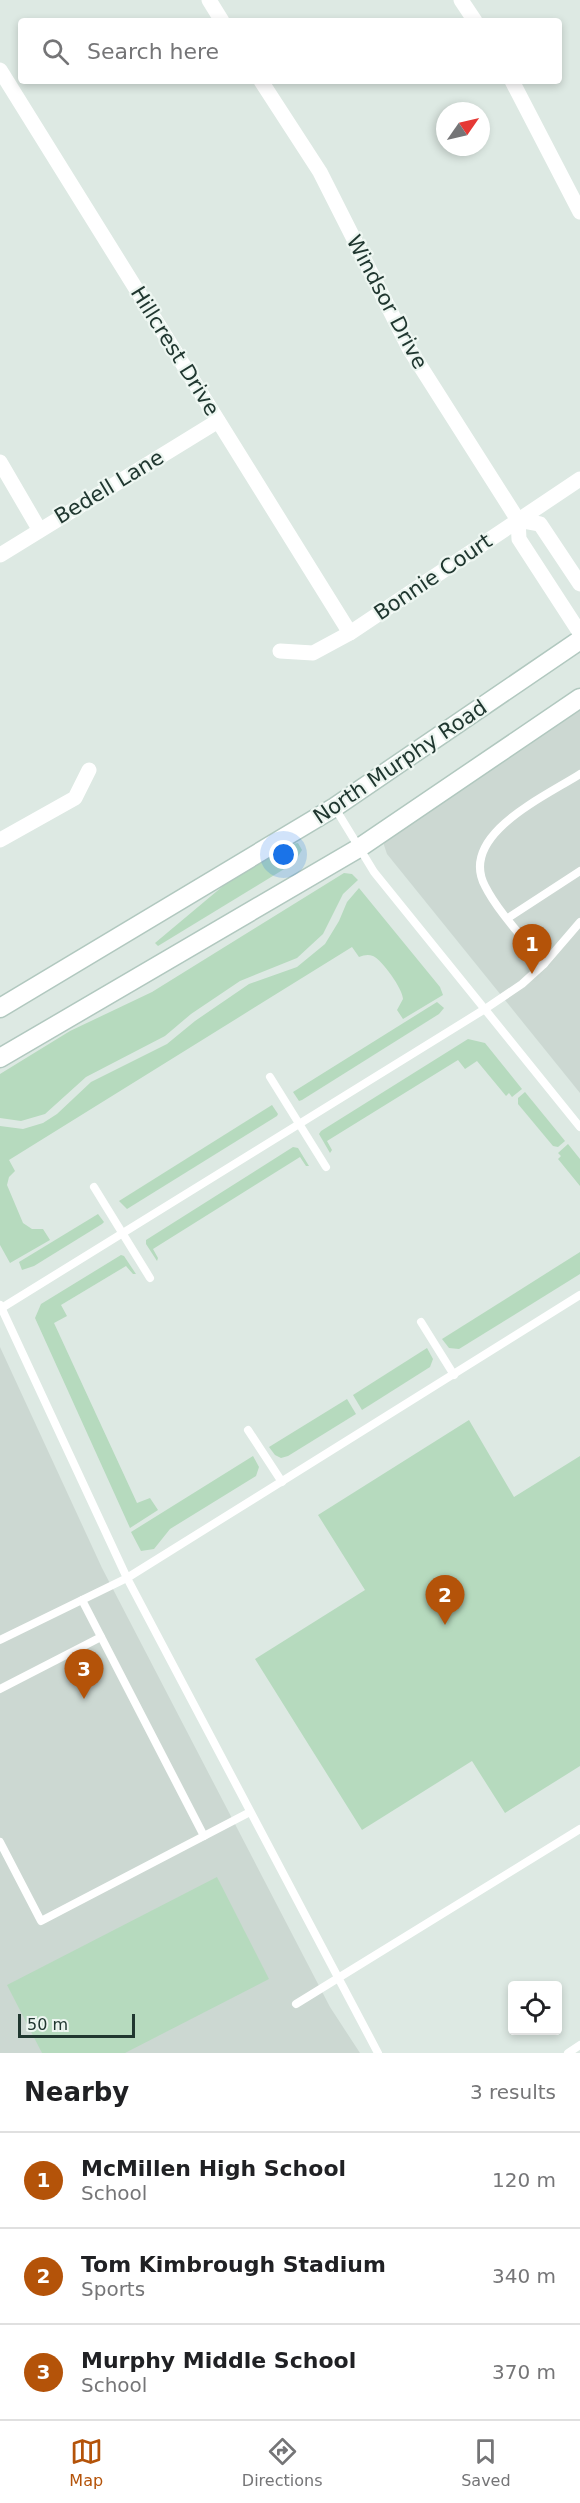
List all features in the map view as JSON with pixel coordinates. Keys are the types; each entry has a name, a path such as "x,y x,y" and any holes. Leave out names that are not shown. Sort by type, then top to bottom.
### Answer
{"main road":[{"name":"North Murphy Road","path":"0,1008 335,807 580,640"},
{"path":"0,1058 359,848 580,698"}],"street":[{"path":"209,0 220,18"},
{"path":"461,0 474,18"},
{"name":"Hillcrest Drive","path":"0,70 350,633"},
{"name":"Windsor Drive","path":"263,84 320,172 410,350 518,520 519,539 580,633"},
{"path":"514,84 580,213"},
{"name":"Bedell Lane","path":"0,555 218,421"},
{"path":"0,462 39,529"},
{"name":"Bonnie Court","path":"280,651 313,653 350,633 580,479"},
{"path":"518,520 540,524 580,584"},
{"path":"0,840 75,798 88,770"}],"lane":[{"path":"544,964 483,885 480,858 483,848 502,825 580,774"},
{"path":"335,807 374,872 580,1127"},
{"path":"508,918 580,871"},
{"path":"378,2053 127,1578 0,1307 485,1009 522,984 544,964 580,922"},
{"path":"270,1077 326,1167"},
{"path":"94,1187 150,1278"},
{"path":"0,1640 127,1578 580,1295"},
{"path":"421,1322 454,1375"},
{"path":"248,1430 282,1482"},
{"path":"82,1600 204,1836"},
{"path":"0,1689 101,1637"},
{"path":"0,1842 41,1921 250,1812"},
{"path":"296,2004 336,1977 580,1829"},
{"path":"568,2053 580,2045"}],"shaded area":[{"path":"580,708 580,1093 387,854 383,842"},
{"path":"0,1347 102,1568 330,2007 360,2053 0,2053"}],"green space":[{"path":"298,843 302,850 294,863 158,946 155,943 229,881 288,845"},
{"path":"344,873 352,874 358,880 343,894 323,934 297,958 240,981 191,1014 165,1036 86,1077 45,1114 21,1121 0,1118 0,1074 70,1031 152,992"},
{"path":"359,888 440,987 443,995 403,1019 397,1010 403,999 402,994 391,975 373,956 359,957 352,947 9,1160 15,1171 9,1177 7,1185 23,1223 32,1229 43,1229 50,1240 10,1263 0,1245 0,1126 23,1129 43,1123 57,1114 91,1082 167,1044 195,1021 249,984 297,967 325,944 347,902"},
{"path":"437,1002 444,1008 439,1014 299,1101 293,1092"},
{"path":"468,1039 485,1043 522,1089 512,1097 509,1093 506,1096 477,1061 465,1069 458,1060 327,1141 332,1150 330,1153 319,1134 321,1131"},
{"path":"525,1092 565,1141 558,1147 553,1146 518,1104 518,1098"},
{"path":"272,1105 277,1116 127,1209 119,1201"},
{"path":"568,1144 580,1159 580,1186 558,1159 561,1156 558,1153"},
{"path":"293,1147 298,1148 309,1166 306,1166 300,1157 153,1249 158,1258 157,1261 146,1244 146,1240"},
{"path":"98,1214 104,1222 102,1224 34,1266 22,1270 19,1262"},
{"path":"580,1252 580,1274 459,1349 449,1348 442,1339"},
{"path":"121,1255 136,1274 133,1274 126,1266 61,1305 67,1316 54,1323 137,1503 150,1498 158,1510 130,1528 35,1318 41,1304"},
{"path":"427,1348 433,1359 430,1367 362,1410 353,1395"},
{"path":"347,1399 356,1414 288,1456 281,1458 275,1455 269,1447"},
{"path":"469,1420 514,1497 580,1456 580,1766 505,1813 472,1761 362,1830 255,1659 365,1590 318,1515"},
{"path":"253,1456 259,1467 256,1476 170,1529 154,1549 141,1551 131,1532"},
{"path":"217,1877 269,1979 125,2053 42,2053 7,1985"}],"place":[{"name":"McMillen High School","path":"532,974"},
{"name":"Tom Kimbrough Stadium","path":"445,1625"},
{"name":"Murphy Middle School","path":"84,1699"}]}
